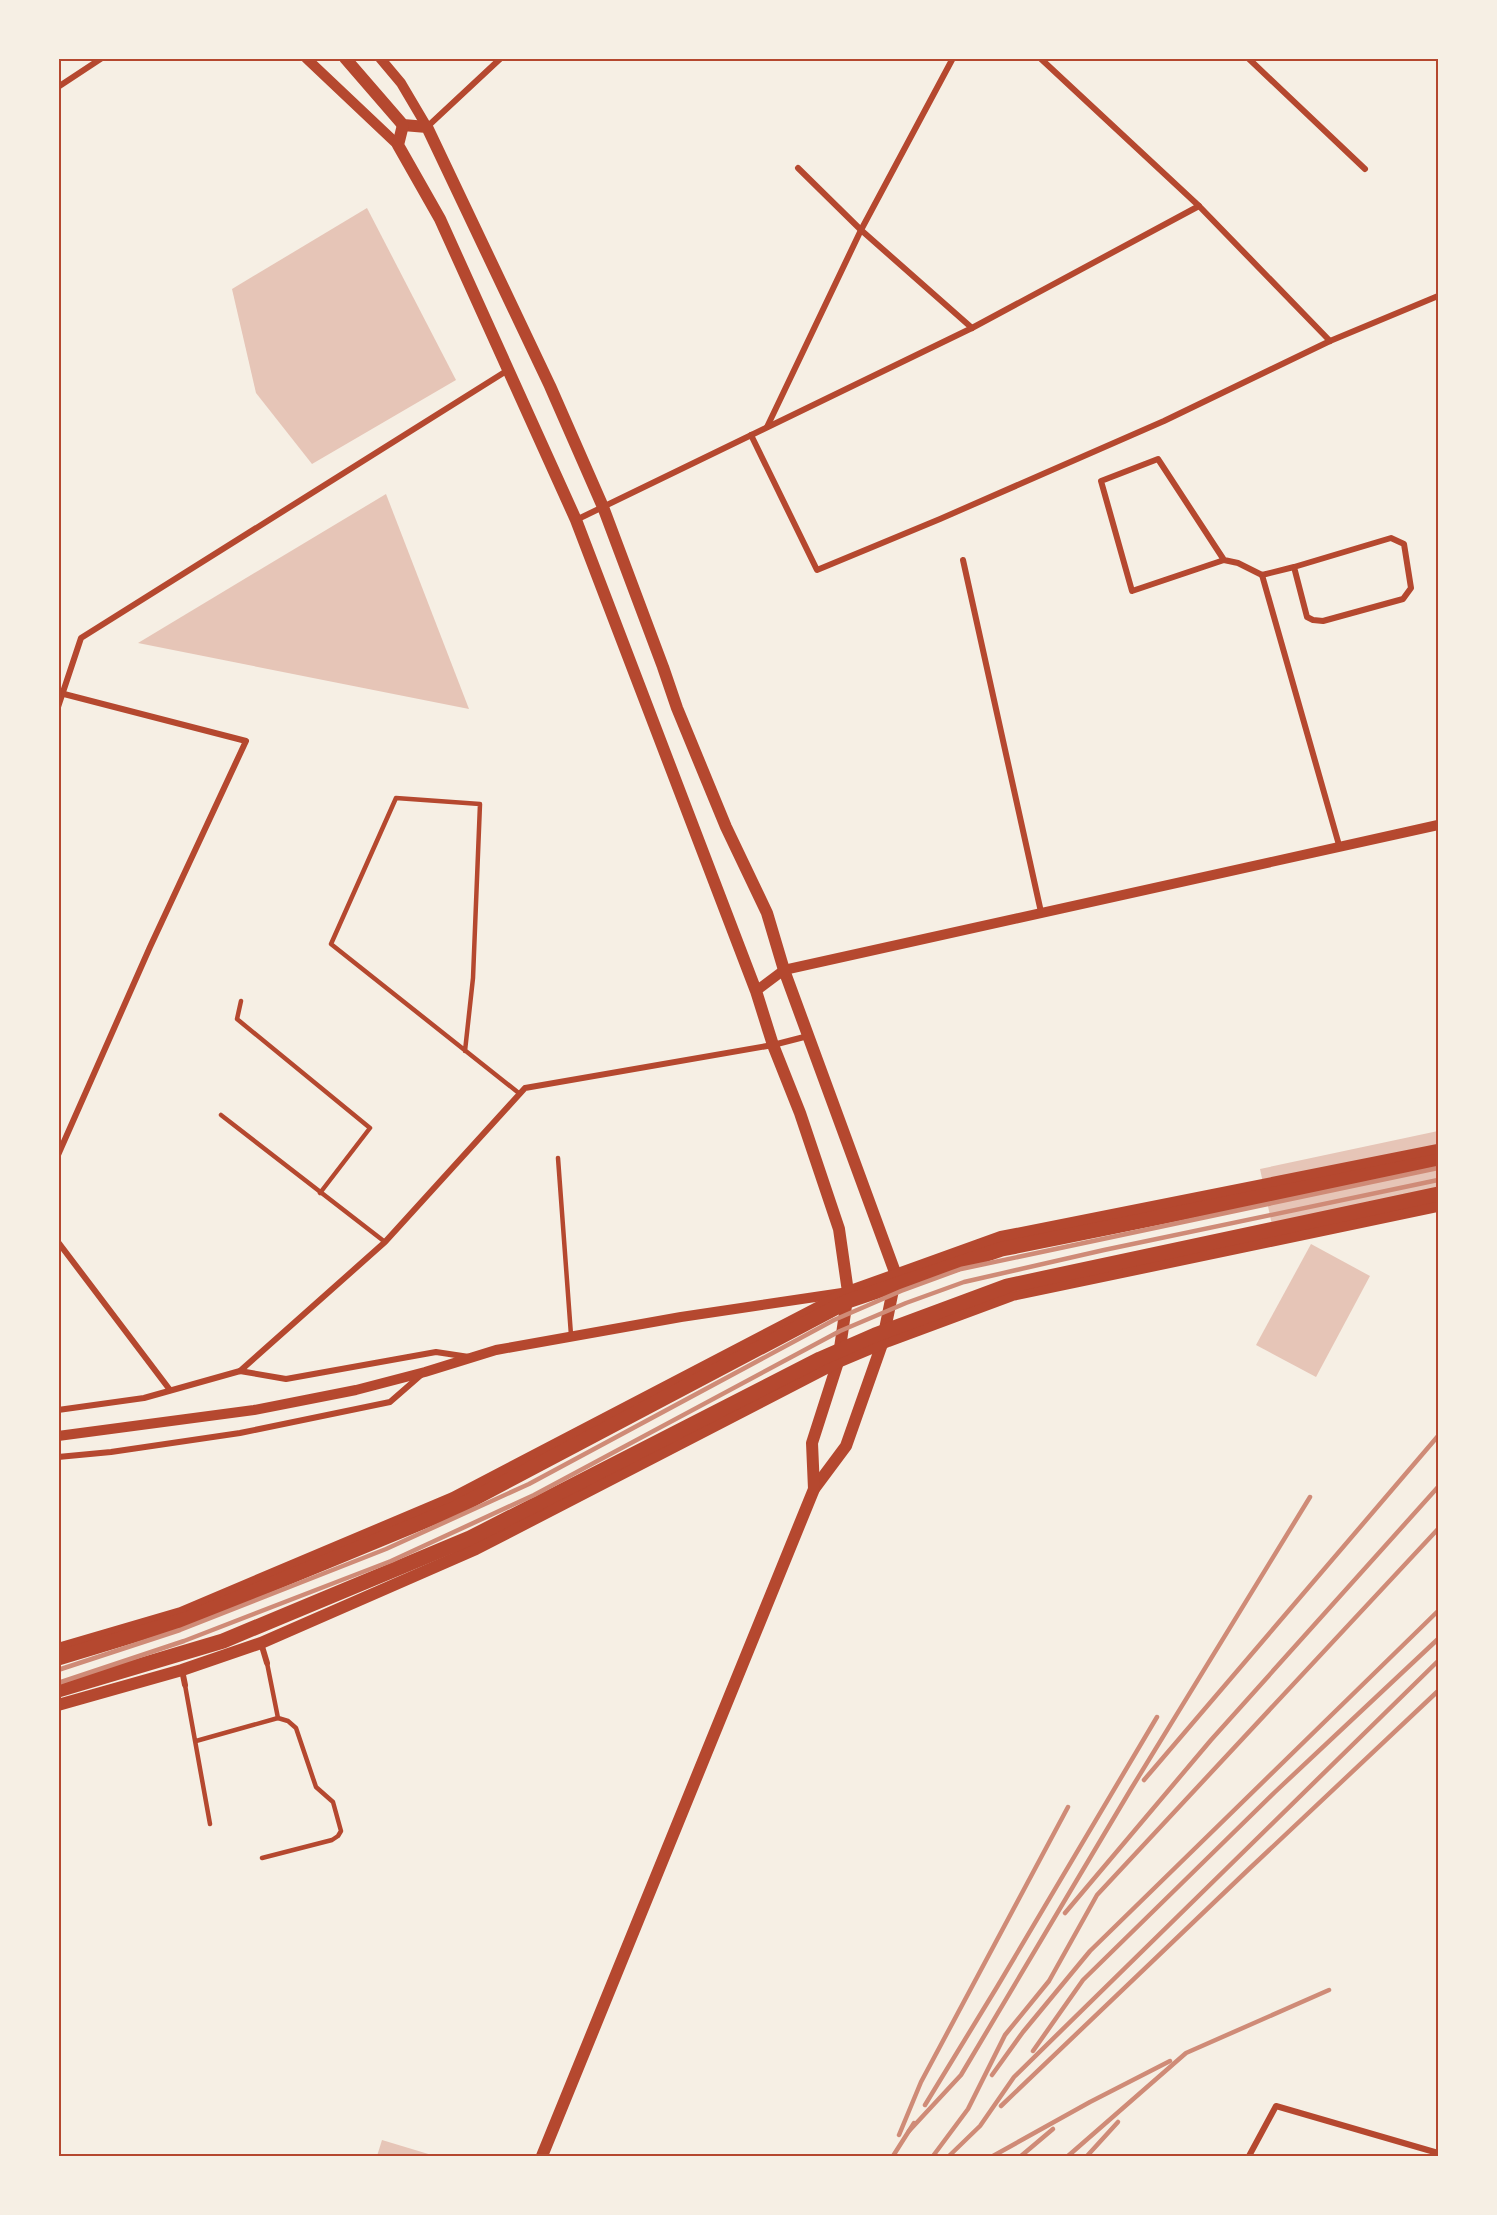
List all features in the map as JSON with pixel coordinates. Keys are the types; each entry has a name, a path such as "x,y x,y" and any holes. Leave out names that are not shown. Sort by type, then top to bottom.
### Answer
{"main road":[{"path":"345,58 400,122 427,127 550,386 603,507 677,708 726,827 767,913 784,970 896,1275 882,1344 846,1446 814,1489 542,2157"},
{"path":"400,122 398,145 440,219 576,520 756,991 772,1045 800,1113 839,1229 848,1292 838,1362 812,1443 814,1489"},
{"path":"58,1648 181,1612 453,1498 848,1292 1001,1237 1438,1150"},
{"path":"58,1658 187,1619 456,1508 848,1301 1002,1249 1438,1161"},
{"path":"58,1690 223,1641 470,1538 820,1359 874,1335 1007,1286 1438,1194"},
{"path":"58,1705 182,1670 261,1643 476,1549 838,1362 1012,1295 1438,1206"}],"street":[{"path":"58,87 102,58"},
{"path":"306,58 398,145"},
{"path":"380,58 401,83 427,127 501,58"},
{"path":"766,428 861,230 953,58"},
{"path":"1040,58 1199,206 1330,341"},
{"path":"1248,58 1365,170"},
{"path":"798,168 861,230 972,328"},
{"path":"576,520 972,328 1199,206"},
{"path":"751,435 817,570 940,519 1153,425 1330,341 1438,296"},
{"path":"58,707 81,638 508,370"},
{"path":"1224,561 1158,459 1101,481 1132,591 1224,561 1238,563 1262,575 1391,538 1404,544 1411,588 1403,599 1323,621 1313,620 1307,617 1294,567"},
{"path":"963,560 1041,912"},
{"path":"1262,575 1339,845"},
{"path":"58,1155 150,947 246,741 64,694"},
{"path":"756,991 784,970 1339,845 1438,825"},
{"path":"240,1371 385,1242 525,1088 772,1045 808,1036"},
{"path":"58,1242 170,1390"},
{"path":"58,1436 254,1410 356,1390 496,1350 571,1335 848,1292"},
{"path":"58,1410 144,1398 240,1371 286,1379 436,1352 472,1357"},
{"path":"58,1457 111,1452 240,1433 390,1402 425,1372"},
{"path":"261,1643 267,1663"},
{"path":"182,1670 185,1685"},
{"path":"1249,2157 1276,2106 1438,2153"}],"lane":[{"path":"465,1051 473,978 480,804 396,798 331,944 465,1051 520,1094"},
{"path":"241,1001 237,1019 370,1128 320,1192"},
{"path":"220,1115 385,1242"},
{"path":"558,1158 571,1335"},
{"path":"267,1663 278,1718"},
{"path":"185,1685 210,1824"},
{"path":"196,1741 278,1718 288,1721 296,1728 316,1787 333,1802 341,1831 332,1840 262,1858"}],"building":[{"path":"367,208 456,380 312,464 256,393 232,289"},
{"path":"386,494 469,709 138,643"},
{"path":"1438,1131 1438,1204 1275,1239 1260,1169"},
{"path":"1311,1244 1370,1276 1316,1377 1256,1345"},
{"path":"382,2140 435,2156 377,2156"}],"railway":[{"path":"58,1670 180,1630 386,1549 529,1484 834,1320 901,1291 961,1269 1438,1168"},
{"path":"58,1683 184,1641 391,1561 534,1495 840,1331 906,1303 964,1282 1104,1250 1438,1180"},
{"path":"1144,1780 1438,1436"},
{"path":"1065,1913 1211,1740 1438,1487"},
{"path":"909,2131 961,2075 1131,1789 1310,1497"},
{"path":"933,2156 968,2109 1005,2035 1049,1981 1097,1895 1438,1529"},
{"path":"992,2075 1023,2032 1090,1951 1438,1611"},
{"path":"1033,2051 1083,1980 1275,1792 1438,1639"},
{"path":"949,2156 980,2126 1014,2077 1438,1661"},
{"path":"1001,2106 1438,1691"},
{"path":"925,2105 1157,1717"},
{"path":"899,2135 921,2082 1068,1807"},
{"path":"1068,2156 1186,2053 1329,1990"},
{"path":"993,2156 1170,2061"},
{"path":"1087,2156 1118,2122"},
{"path":"893,2156 914,2123"},
{"path":"1021,2156 1053,2129"}]}
